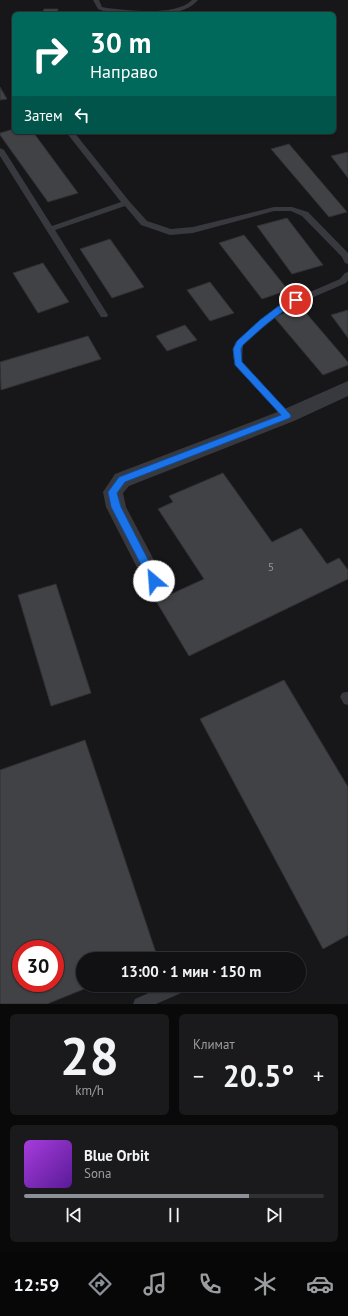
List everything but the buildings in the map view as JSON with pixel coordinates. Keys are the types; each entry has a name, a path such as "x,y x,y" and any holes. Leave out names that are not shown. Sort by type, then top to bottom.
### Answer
{"street":[{"path":"154,581 116,507 113,492 122,480 287,416 348,388"}],"lane":[{"path":"96,0 100,8 116,12"},
{"path":"163,12 187,8 192,5 195,0"},
{"path":"72,134 144,224 170,232 193,230 274,209 292,209 305,214 346,256 348,261"},
{"path":"0,150 104,315"},
{"path":"51,229 126,203"},
{"path":"287,416 238,363 237,356 239,343 283,307 343,281 348,275"},
{"path":"140,1004 167,992"}],"route":[{"path":"154,581 116,507 113,492 122,480 287,416 238,363 237,349 239,343 263,322 283,307 296,300"}]}
